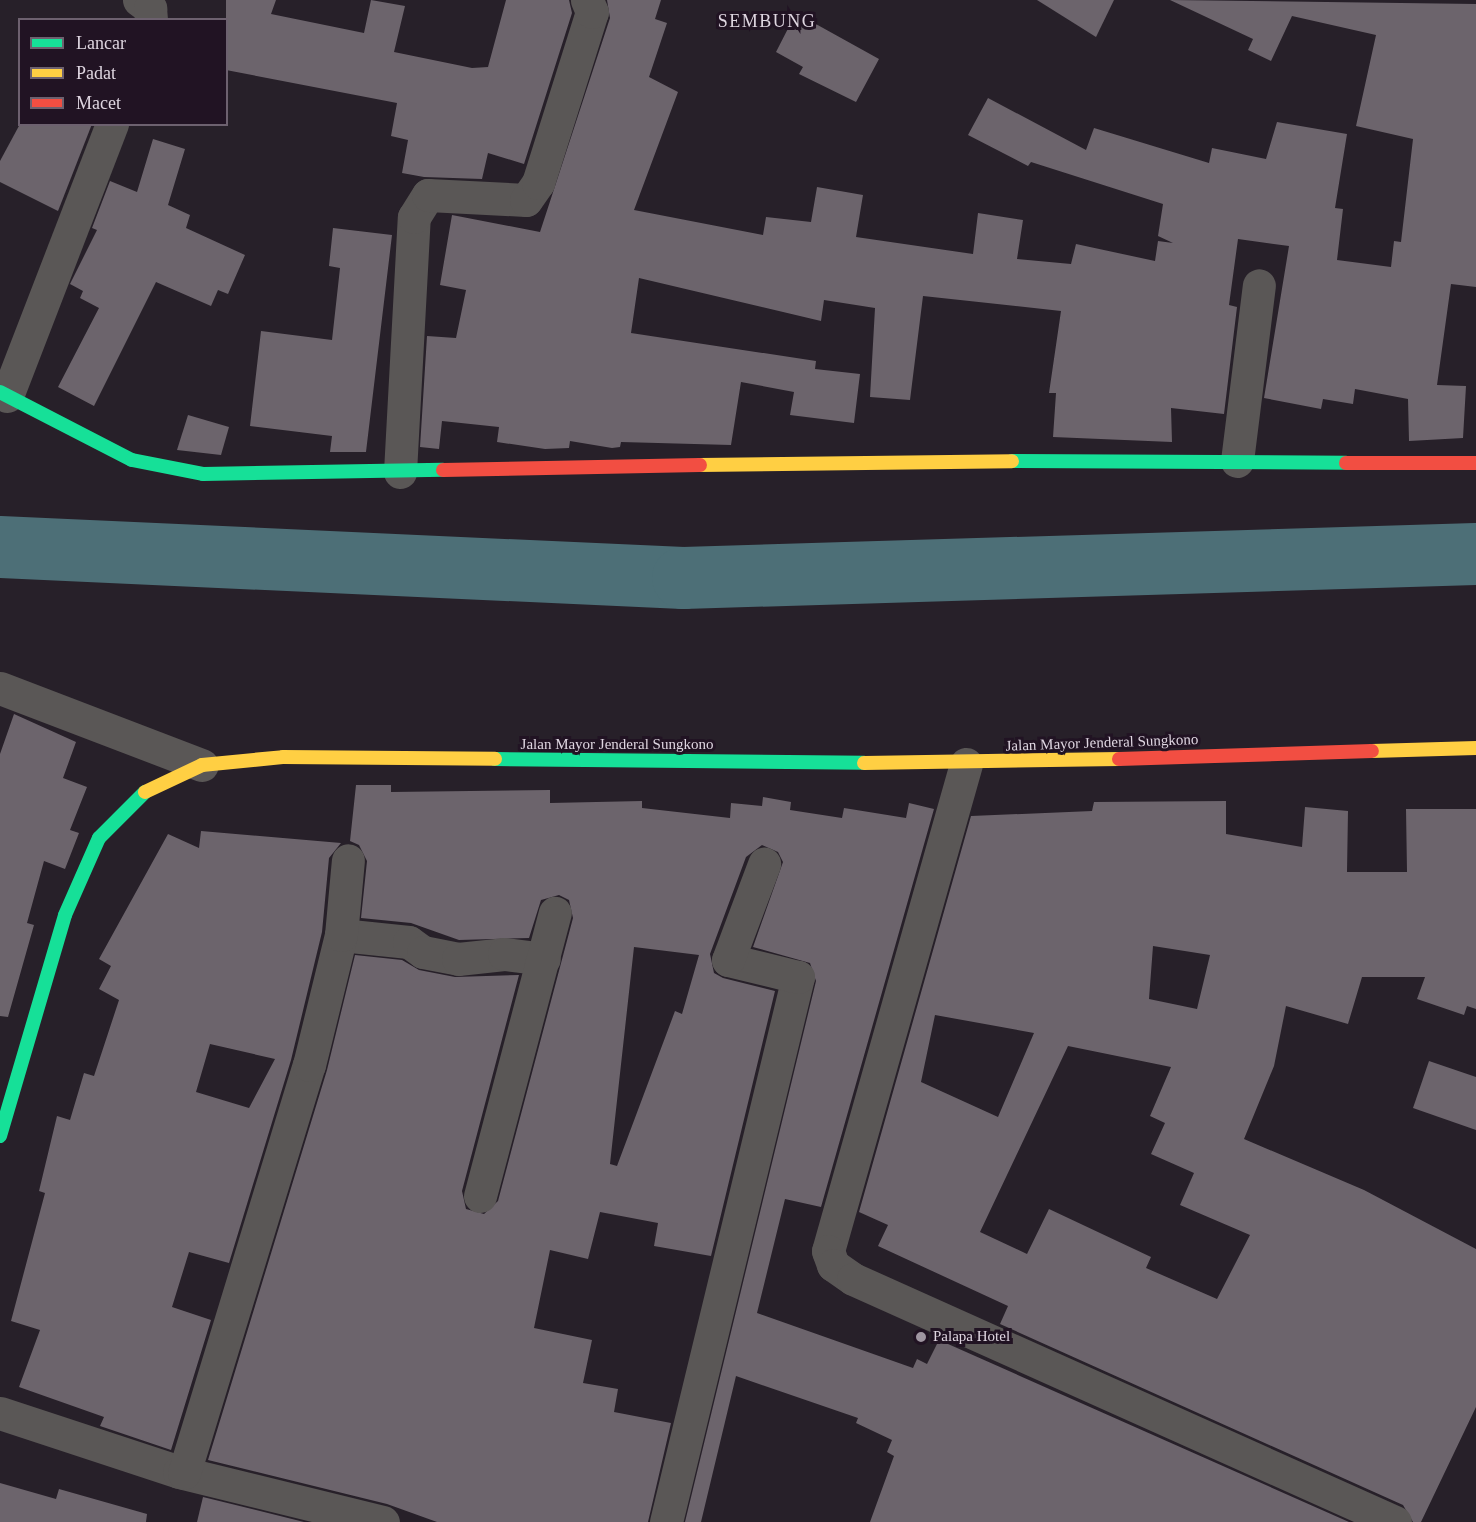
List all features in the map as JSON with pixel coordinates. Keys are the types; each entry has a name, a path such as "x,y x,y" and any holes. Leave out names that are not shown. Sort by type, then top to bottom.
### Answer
{"main road":[{"path":"4,394 132,460 171,469 285,476 669,463 1237,461 1476,464"},
{"name":"Jalan Mayor Jenderal Sungkono","path":"0,1136 65,915 99,838 136,796 202,765 283,757 966,764 1476,748"}],"street":[{"path":"139,0 150,8 151,18"},
{"path":"400,472 414,217 428,195 526,200 538,183 592,12 587,0"},
{"path":"4,394 111,126"},
{"path":"1237,461 1259,285"},
{"path":"0,688 202,765"},
{"path":"966,764 828,1251 833,1265 853,1280 1395,1522"},
{"path":"183,1473 309,1065 341,935 348,860"},
{"path":"666,1522 798,977 728,960 764,864"},
{"path":"480,1196 555,913"},
{"path":"341,935 409,942 423,952 458,959 504,954 544,959"},
{"path":"0,1413 183,1473 382,1522"}],"building":[{"path":"226,0 276,0 271,14 364,33 371,0 405,6 394,52 472,68 488,67 506,0 569,0 572,13 524,164 488,153 482,179 424,177 402,173 408,140 391,136 397,103 228,70 228,18 226,18"},
{"path":"607,0 661,0 655,19 667,23 649,77 678,92 634,210 763,235 766,217 811,222 817,187 863,195 856,237 973,254 978,213 1023,220 1017,259 1071,264 1076,244 1155,261 1158,241 1173,243 1158,236 1163,204 1031,162 1028,166 968,135 988,98 1086,150 1094,128 1209,163 1212,148 1266,159 1277,122 1347,134 1335,208 1343,209 1337,260 1391,267 1394,241 1401,242 1413,139 1356,126 1376,35 1292,16 1271,61 1248,50 1253,39 1170,0 1476,4 1476,287 1451,284 1437,385 1466,386 1463,438 1409,441 1408,399 1355,389 1353,404 1323,399 1321,409 1264,398 1289,246 1238,239 1229,305 1237,307 1224,414 1171,408 1172,442 1053,437 1056,393 1049,393 1061,311 923,296 910,400 870,397 875,308 824,300 821,321 639,278 631,333 816,361 815,369 860,374 854,423 790,415 794,392 741,382 731,445 621,442 620,447 612,448 570,441 569,448 545,449 497,442 499,427 442,421 439,449 420,447 427,336 456,338 466,290 440,285 452,215 540,232 610,18"},
{"path":"1037,0 1114,0 1096,37"},
{"path":"796,13 879,59 856,102 799,74 803,67 776,52"},
{"path":"19,126 91,126 58,211 0,182 0,161"},
{"path":"153,139 185,149 168,205 190,215 186,228 245,255 228,294 218,290 211,306 156,282 94,406 58,387 99,308 80,298 83,291 70,284 97,230 92,228 110,181 137,192"},
{"path":"333,228 392,235 366,452 330,452 332,436 250,426 261,331 332,340 340,268 329,266"},
{"path":"188,415 229,427 221,455 177,450"},
{"path":"14,714 76,742 63,778 87,787 70,830 79,833 65,869 44,861 27,923 34,925 8,1017 0,1016 0,754"},
{"path":"356,785 391,785 391,792 550,790 550,803 642,801 642,808 730,818 731,803 762,806 763,797 791,802 790,810 842,818 844,808 906,818 909,803 934,809 821,1207 785,1199 757,1313 913,1368 917,1359 927,1364 939,1340 1349,1522 870,1522 894,1456 887,1452 892,1440 856,1423 858,1418 736,1376 701,1522 685,1522 816,981 810,963 753,947 783,862 778,852 762,845 746,857 710,954 714,973 723,978 775,991 711,1256 654,1246 658,1223 600,1212 588,1259 550,1250 534,1328 592,1340 583,1383 618,1389 614,1412 671,1423 648,1522 437,1522 387,1504 208,1460 327,1070 355,955 402,960 419,970 455,977 519,975 462,1191 466,1209 484,1214 498,1201 573,918 569,900 559,895 541,900 529,938 459,940 411,923 361,918 367,861 359,845 350,841","holes":["634,947 699,955 682,1014 675,1011 617,1166 610,1164"]},
{"path":"1226,801 1226,834 1302,847 1305,807 1348,811 1347,872 1407,872 1406,809 1476,809 1476,1009 1467,1006 1464,1015 1417,999 1425,977 1362,977 1348,1024 1286,1006 1274,1066 1244,1139 1364,1190 1476,1249 1476,1407 1421,1522 1413,1522 1403,1505 1000,1324 1008,1306 878,1246 888,1225 859,1212 971,816 1092,811 1094,802","holes":["1153,946 1210,955 1197,1009 1149,999","935,1015 1034,1033 998,1117 921,1082","1068,1046 1171,1067 1150,1116 1165,1123 1151,1154 1194,1173 1180,1205 1250,1235 1217,1299 1146,1268 1151,1257 1049,1209 1027,1254 980,1232"]},
{"path":"201,831 341,843 329,858 322,932 291,1060 229,1263 189,1252 172,1307 211,1320 171,1450 100,1426 104,1417 19,1387 40,1330 11,1321 45,1193 39,1191 57,1116 70,1120 84,1073 94,1076 119,1000 99,989 111,966 99,959 168,834 199,848","holes":["210,1044 275,1059 249,1108 196,1092"]},
{"path":"1429,1061 1476,1077 1476,1130 1413,1108"},
{"path":"0,1483 56,1499 59,1489 147,1514 146,1522 0,1522"},
{"path":"203,1497 304,1522 197,1522"}],"waterway":[{"path":"0,547 683,578 1476,554"}],"traffic: fast":[{"path":"0,392 132,460 203,474 443,470"},
{"path":"1012,461 1346,463"},
{"path":"495,759 864,763"},
{"path":"0,1136 65,915 99,838 145,792"}],"traffic: slow":[{"path":"700,465 1012,461"},
{"path":"1372,751 1476,748"},
{"path":"145,792 202,765 283,757 495,759"},
{"path":"864,763 1119,759"}],"traffic: jam":[{"path":"1346,463 1476,463"},
{"path":"443,470 700,465"},
{"path":"1119,759 1372,751"}],"place":[{"name":"Palapa Hotel","path":"921,1337"}],"district":[{"name":"SEMBUNG","path":"767,21"}]}
